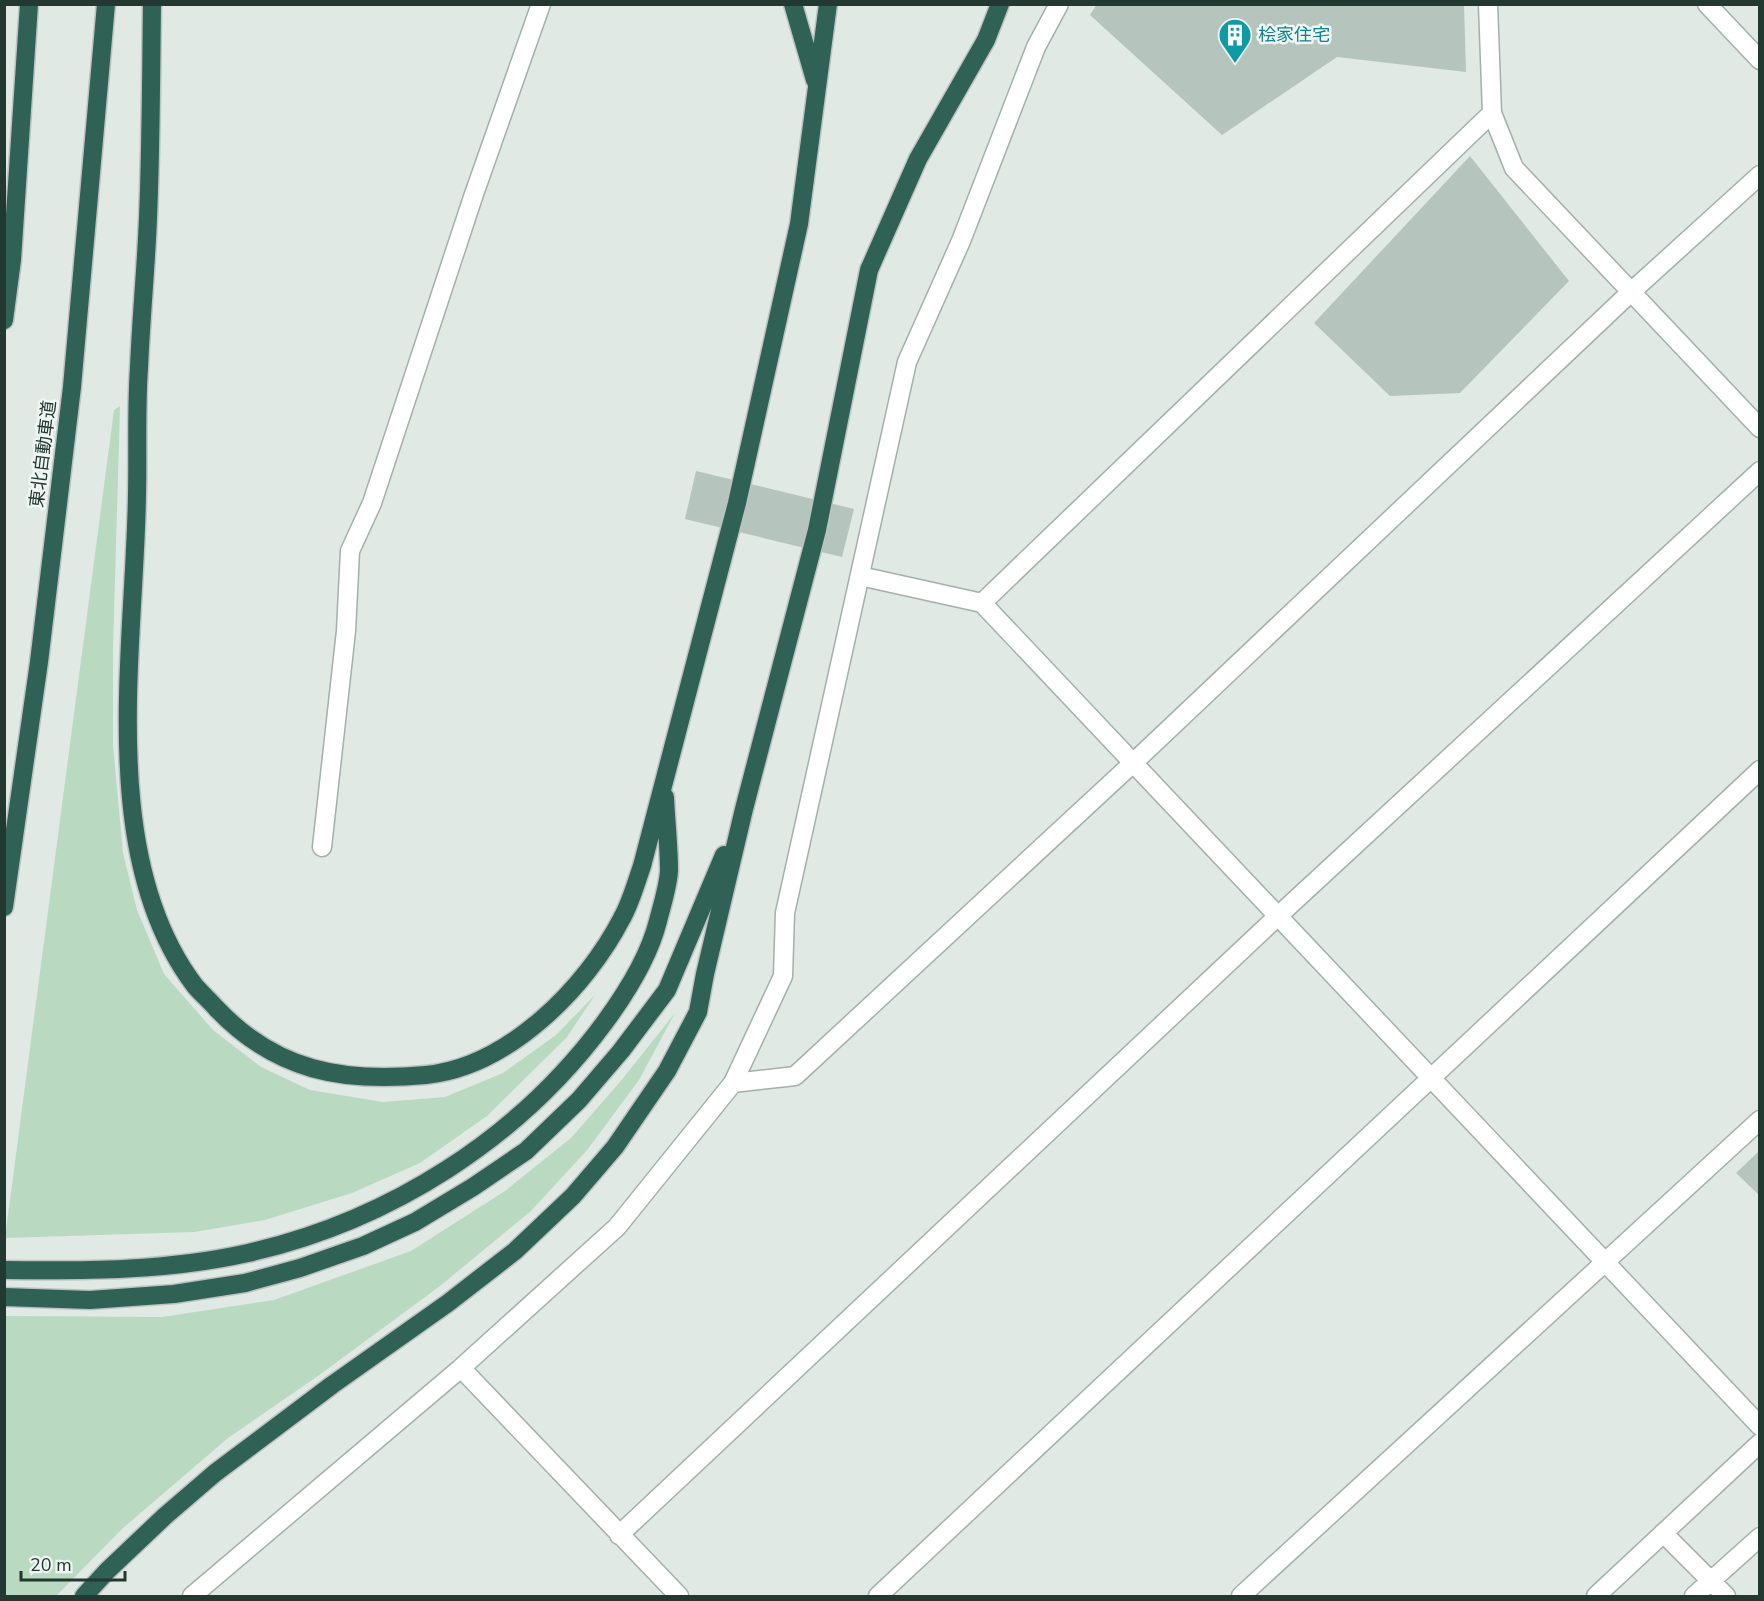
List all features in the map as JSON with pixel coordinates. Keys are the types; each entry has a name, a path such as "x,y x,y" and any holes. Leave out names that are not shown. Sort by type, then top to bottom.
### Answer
{"highway":[{"path":"4,320 12,260 29,4"},
{"name":"東北自動車道","path":"4,907 39,662 72,387 106,4"},
{"path":"152,4 148,219 138,372 137,498 129,672 129,754 134,831 148,891 168,943 196,987 234,1026 274,1055 325,1073 383,1079 433,1074 478,1062 519,1039 583,978 608,944 625,914 642,866 737,503 799,224 828,4"},
{"path":"794,4 817,88"},
{"path":"84,1596 165,1516 215,1473 332,1385 448,1303 515,1251 573,1196 615,1147 667,1071 698,1012 744,809 817,530 869,270 918,159 986,40 1000,4"},
{"path":"4,1270 96,1272 183,1264 248,1253 316,1234 378,1208 444,1172 498,1134 549,1087 588,1045 623,998 644,958 658,923 669,873 664,779"},
{"path":"4,1297 90,1300 174,1294 245,1283 300,1268 363,1246 415,1222 473,1187 526,1151 579,1100 621,1051 667,990 744,809"}],"street":[{"path":"322,847 346,631 350,551 372,503 473,197 541,4"},
{"path":"192,1596 461,1368 617,1227 733,1083 783,976 785,913 907,362 961,241 1036,47 1059,4"},
{"path":"1488,4 1492,113 1514,168 1760,428"},
{"path":"1707,4 1760,60"},
{"path":"982,603 1492,113"},
{"path":"733,1083 795,1076 1133,763 1631,292 1760,175"},
{"path":"619,1535 1278,916 1760,471"},
{"path":"860,576 982,603 1760,1426"},
{"path":"878,1596 1760,770"},
{"path":"1241,1596 1760,1120"},
{"path":"461,1368 679,1596"},
{"path":"1596,1596 1760,1443"},
{"path":"1663,1533 1726,1596"},
{"path":"1694,1596 1760,1537"}],"green space":[{"path":"120,406 113,649 113,745 123,853 137,910 164,974 213,1030 261,1067 310,1090 383,1102 445,1097 503,1073 556,1035 595,995 567,1037 487,1116 420,1163 352,1193 265,1220 194,1232 5,1238 114,410"},
{"path":"675,1013 639,1080 588,1149 531,1211 440,1286 318,1376 228,1438 122,1529 56,1596 5,1596 5,1316 162,1317 274,1300 411,1251 505,1191 571,1138 620,1082"}],"building":[{"name":"桧家住宅","path":"1097,4 1464,4 1466,72 1337,57 1222,135 1090,15"},
{"path":"1470,156 1569,281 1460,393 1390,396 1314,323"},
{"path":"696,471 854,509 842,557 685,519"},
{"path":"1760,1150 1760,1196 1736,1173"}],"place":[{"name":"桧家住宅","path":"1235,64"}]}
